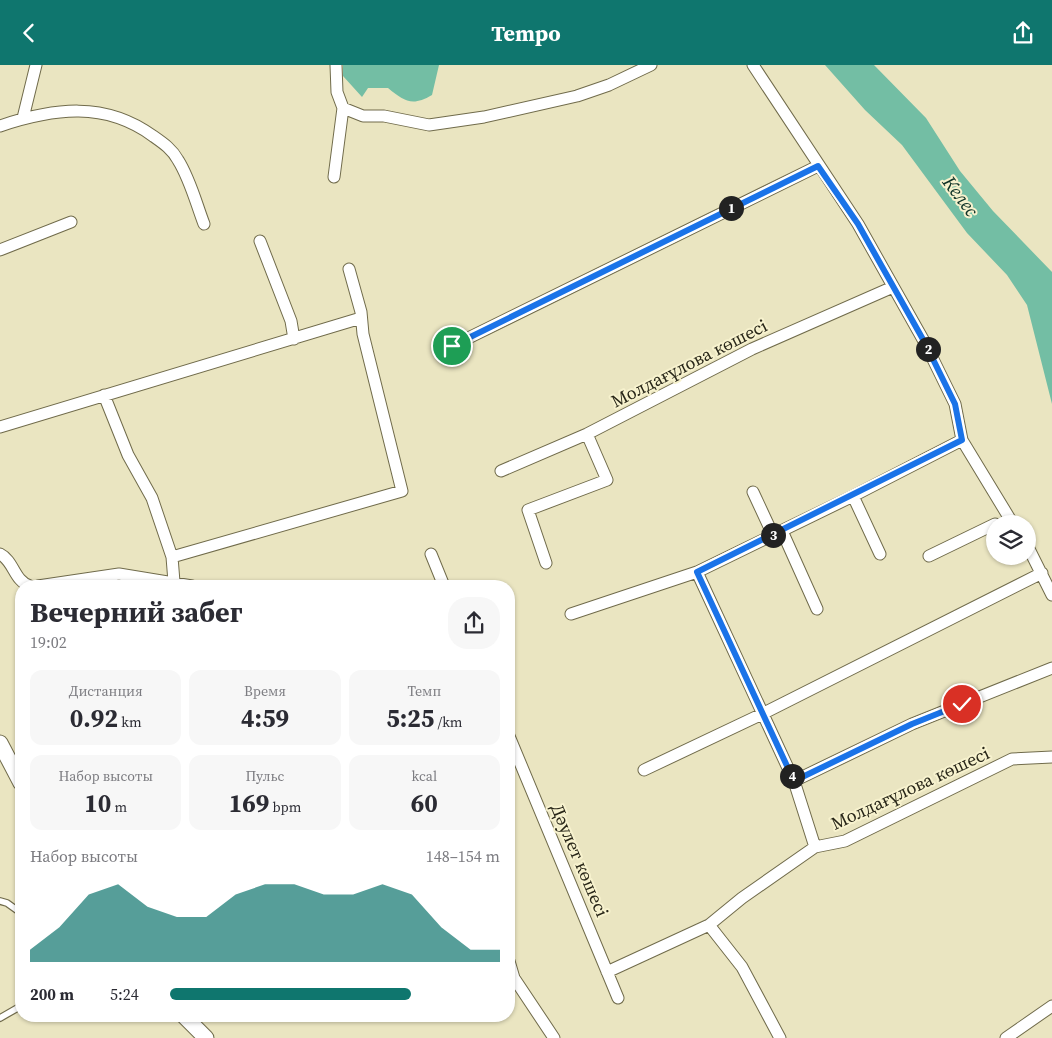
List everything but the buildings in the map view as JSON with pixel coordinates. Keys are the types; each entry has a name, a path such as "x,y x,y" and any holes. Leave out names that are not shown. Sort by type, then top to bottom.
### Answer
{"main road":[{"path":"0,743 15,772"},
{"path":"190,1022 206,1038"}],"street":[{"path":"23,118 36,65"},
{"path":"334,177 343,108 337,92 336,65"},
{"path":"343,108 363,116 384,116 429,125 484,117 577,96 610,85 651,65"},
{"path":"753,65 858,224 925,343 955,404 962,440 1007,515"},
{"path":"0,126 23,118 60,110 86,111 119,117 132,122 169,147 178,159 204,224"},
{"path":"452,346 818,166"},
{"path":"0,250 71,222"},
{"path":"260,241 291,321 294,339"},
{"path":"172,557 402,491 349,269"},
{"name":"Молдағұлова көшесі","path":"501,471 587,434 752,349 893,287"},
{"path":"0,427 361,318"},
{"path":"104,395 128,455 152,498 172,557 174,580"},
{"path":"546,563 528,510 606,480 587,434"},
{"path":"571,614 697,572 853,496 962,440"},
{"path":"753,492 778,533 817,609"},
{"path":"853,496 880,554"},
{"path":"929,556 986,529"},
{"path":"0,554 6,557 20,580"},
{"path":"431,554 442,580"},
{"path":"1036,562 1052,595"},
{"path":"697,572 794,781 816,847"},
{"path":"644,770 762,714 1042,573"},
{"path":"78,580 119,574 160,580"},
{"path":"794,781 912,724 1052,668"},
{"name":"Дәулет көшесі","path":"515,750 618,998"},
{"name":"Молдағұлова көшесі","path":"607,972 709,925 742,897 816,847 845,841 1012,759 1052,757"},
{"path":"709,925 742,967 780,1038"},
{"path":"515,980 554,1038"},
{"path":"1006,1038 1052,1006"}],"lane":[{"path":"0,901 15,909"},
{"path":"0,1018 15,1009"}],"water":[{"path":"343,65 439,65 432,95 419,101 408,101 388,88 368,88 362,97 343,76"},
{"name":"Келес","path":"825,65 874,65 926,118 960,171 993,211 1052,272 1052,404 1027,305 1007,275 967,233 902,145 865,110"}],"route":[{"path":"452,346 818,166 858,224 925,343 955,404 962,440 853,496 697,572 794,781 912,724 962,704"}]}
